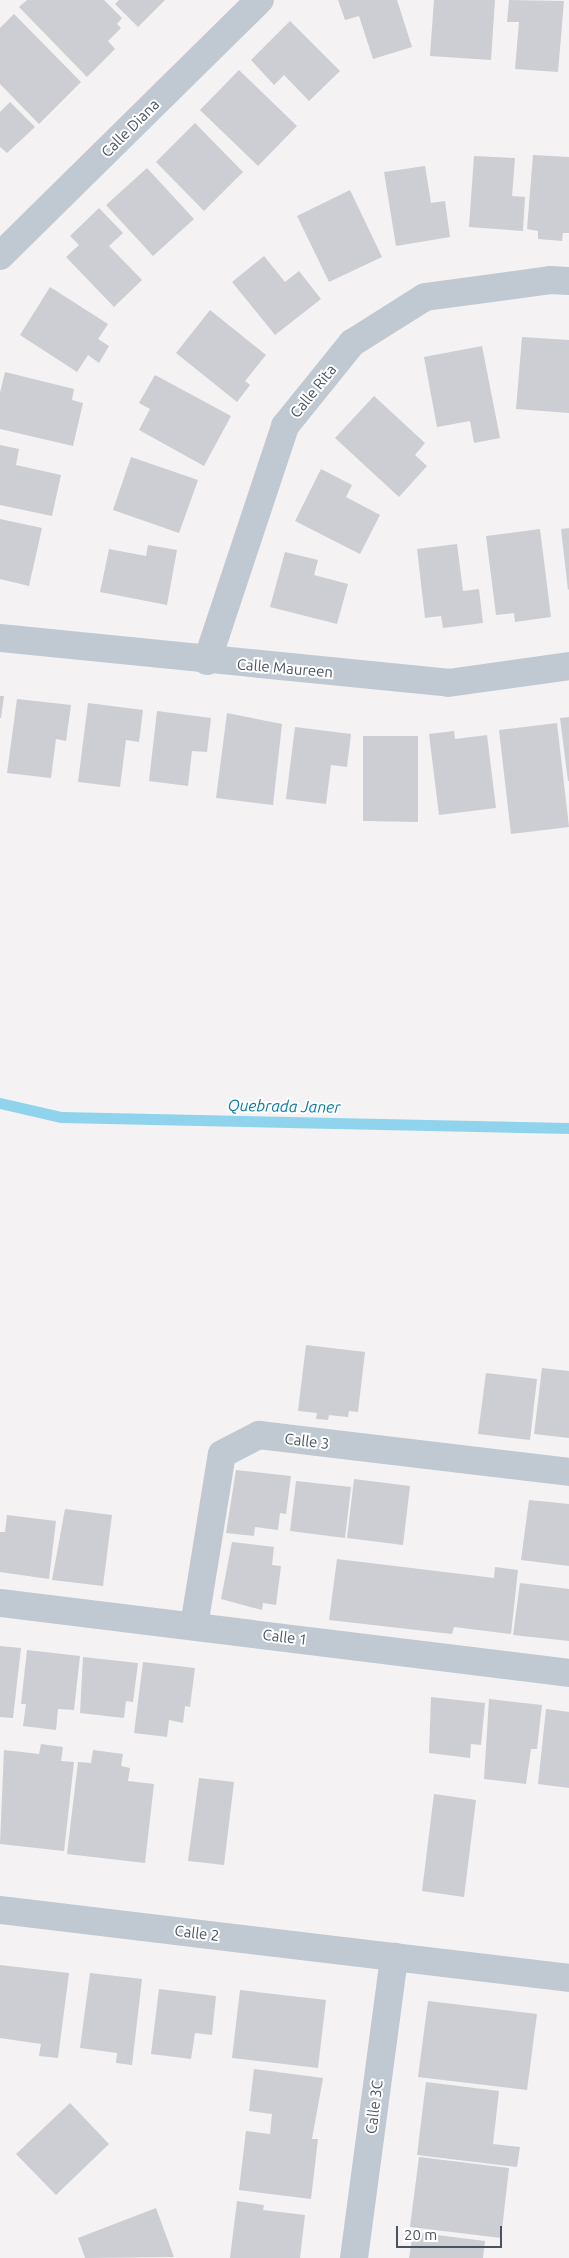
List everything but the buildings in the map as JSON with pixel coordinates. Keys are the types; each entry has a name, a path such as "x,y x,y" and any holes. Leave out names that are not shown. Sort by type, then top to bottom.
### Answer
{"street":[{"name":"Calle Diana","path":"0,256 260,0"},
{"name":"Calle Rita","path":"207,661 285,426 352,343 425,297 550,280 569,282"},
{"name":"Calle Maureen","path":"0,638 207,661 448,683 569,666"},
{"name":"Calle 3","path":"194,1626 222,1454 259,1435 569,1472"},
{"name":"Calle 1","path":"0,1603 569,1673"},
{"name":"Calle 2","path":"0,1910 569,1978"},
{"name":"Calle 3C","path":"354,2258 394,1957"}],"waterway":[{"name":"Quebrada Janer","path":"0,1103 61,1117 569,1128"}]}
